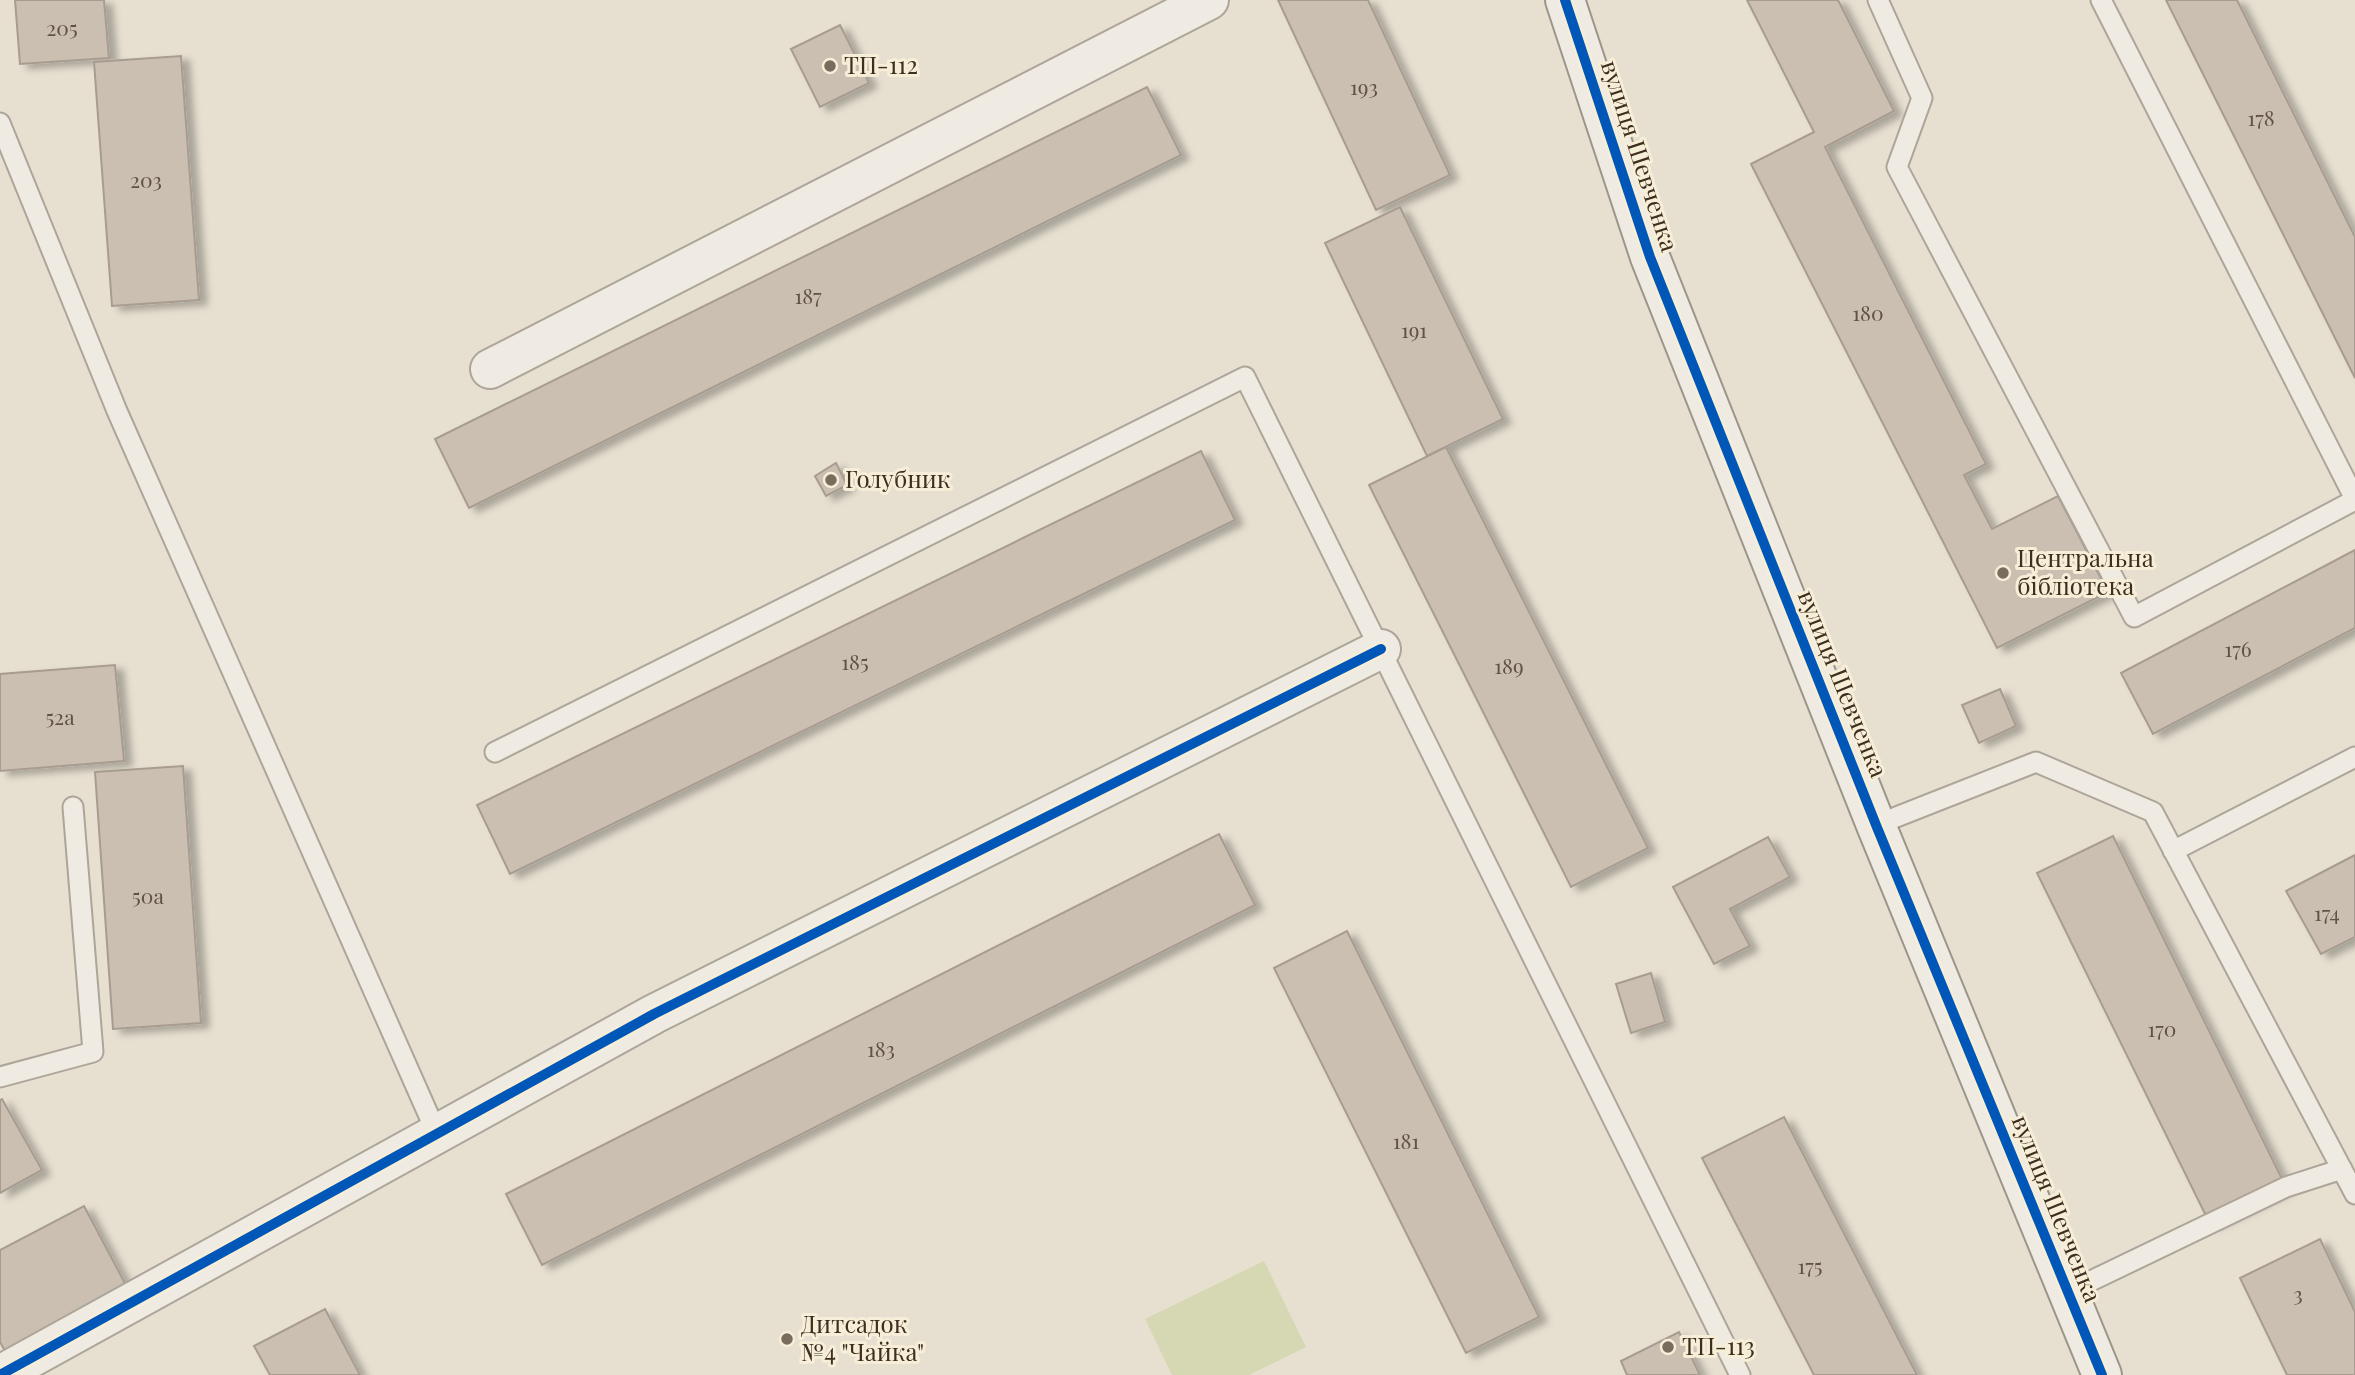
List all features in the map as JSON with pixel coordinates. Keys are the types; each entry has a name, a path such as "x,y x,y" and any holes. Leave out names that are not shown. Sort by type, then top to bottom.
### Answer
{"street":[{"path":"490,369 1209,0"},
{"name":"вулиця Шевченка","path":"1565,0 1650,257 1876,825 2102,1375"},
{"path":"0,1375 654,1014 1381,649"}],"lane":[{"path":"1878,0 1922,98 1897,167 2134,617 2355,499 2101,0"},
{"path":"0,123 117,411 437,1133"},
{"path":"495,751 1245,377 1740,1375"},
{"path":"2173,851 2355,757"},
{"path":"1876,825 2036,762 2153,812 2355,1194"},
{"path":"0,1077 93,1052 73,807"},
{"path":"2068,1292 2286,1187 2342,1169"}],"green space":[{"path":"1264,1261 1306,1347 1249,1375 1172,1375 1145,1319"}],"building":[{"path":"15,0 104,0 109,58 20,64"},
{"path":"1278,0 1368,0 1450,175 1376,210"},
{"path":"1747,0 1838,0 1894,111 1825,147 1986,464 1964,475 1992,529 2058,496 2108,592 1997,648 1751,164 1814,132"},
{"path":"2166,0 2237,0 2355,237 2355,378"},
{"name":"ТП-112","path":"840,25 869,83 820,107 791,49"},
{"path":"181,56 199,300 112,306 94,62"},
{"path":"1147,87 1181,155 469,508 435,439"},
{"path":"1400,207 1503,419 1427,456 1325,243"},
{"path":"1446,447 1648,848 1571,887 1369,485"},
{"path":"1201,451 1235,520 510,874 477,805"},
{"name":"Голубник","path":"836,463 847,485 826,496 815,476"},
{"path":"2355,550 2355,628 2153,734 2121,673"},
{"path":"115,665 124,761 0,771 0,674"},
{"path":"2000,689 2016,726 1979,743 1962,705"},
{"path":"183,766 201,1023 113,1029 95,772"},
{"path":"1219,834 1255,905 542,1265 506,1194"},
{"path":"2113,836 2286,1187 2210,1224 2037,873"},
{"path":"1768,837 1790,877 1730,909 1750,946 1714,964 1673,887"},
{"path":"2355,855 2355,937 2321,954 2286,891"},
{"path":"1347,931 1539,1317 1466,1353 1274,968"},
{"path":"1651,973 1665,1022 1631,1033 1616,984"},
{"path":"2,1099 42,1170 0,1193 0,1100"},
{"path":"1784,1117 1917,1375 1814,1375 1702,1158"},
{"path":"84,1206 128,1289 6,1353 0,1342 0,1250"},
{"path":"2320,1239 2355,1312 2355,1375 2287,1375 2240,1278"},
{"path":"325,1309 360,1375 270,1375 254,1346"},
{"name":"ТП-113","path":"1679,1332 1700,1375 1627,1375 1621,1361"}],"cycle path":[{"path":"1565,0 1650,257 1876,825 2102,1375"},
{"path":"0,1375 654,1014 1381,649"}],"place":[{"name":"ТП-112","path":"830,66"},
{"name":"Голубник","path":"831,480"},
{"name":"Центральна бібліотека","path":"2003,573"},
{"name":"Дитсадок №4 \"Чайка\"","path":"787,1339"},
{"name":"ТП-113","path":"1668,1347"}]}
